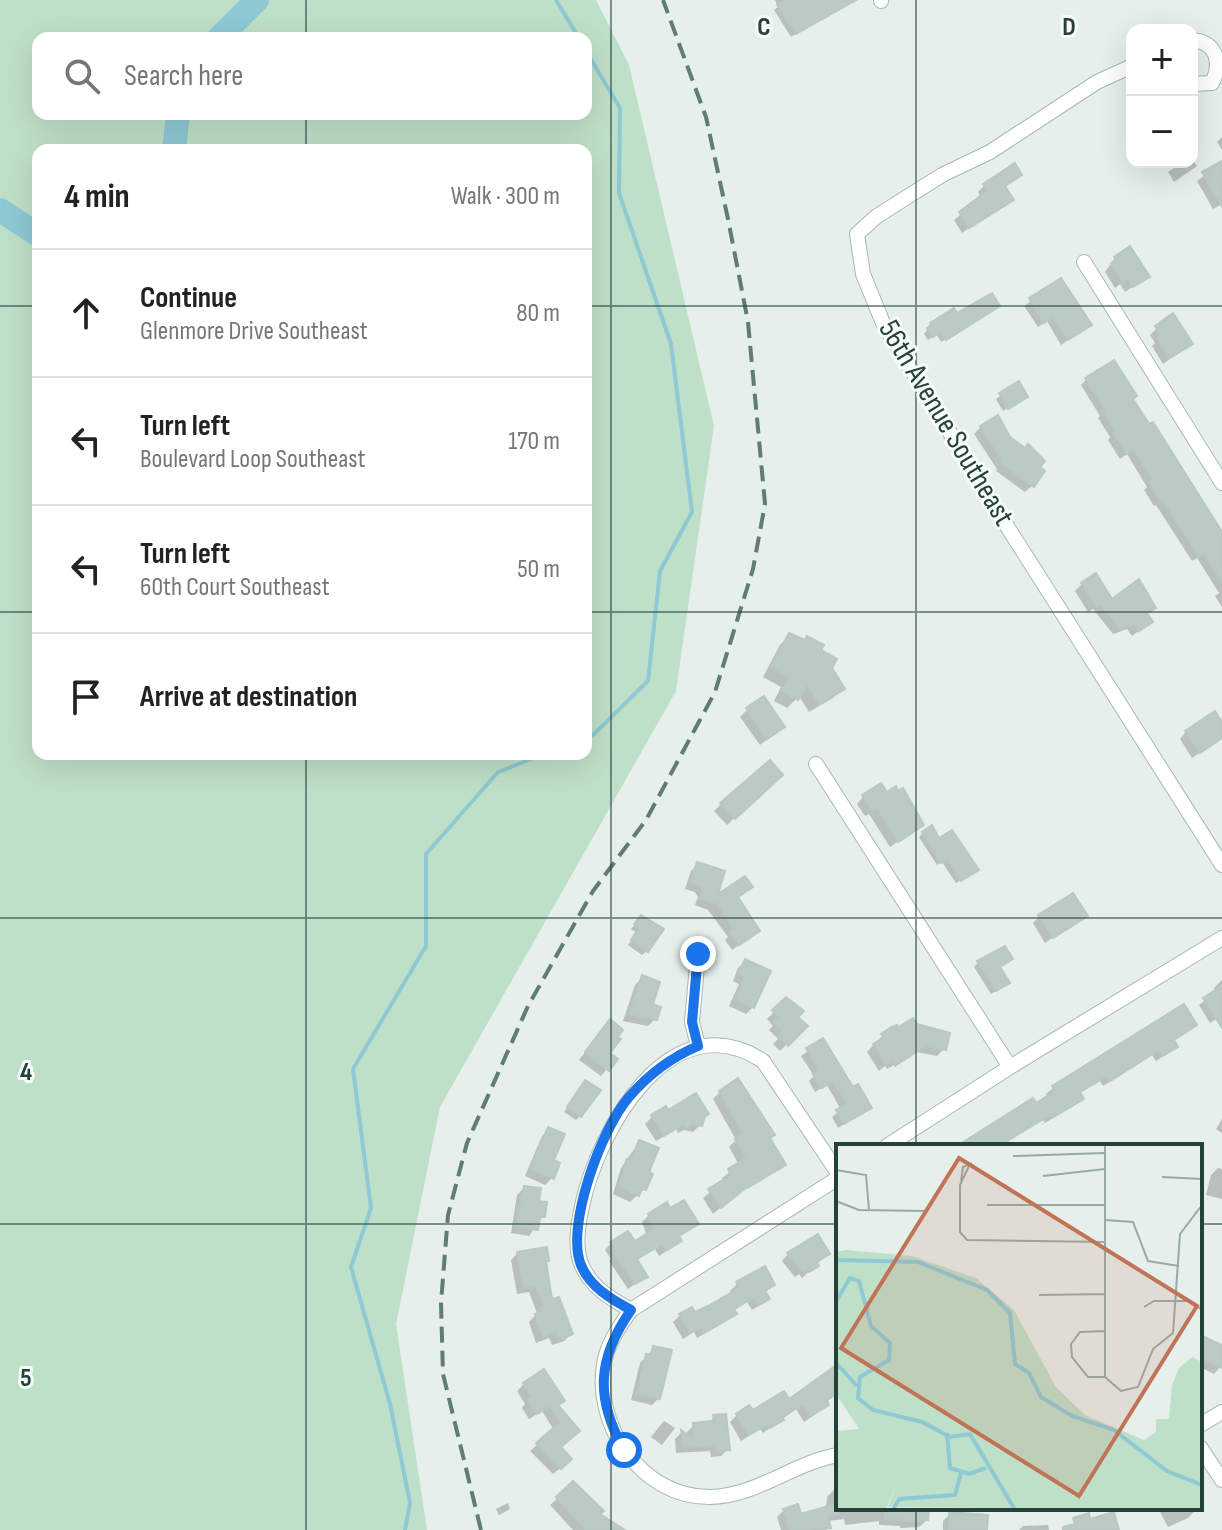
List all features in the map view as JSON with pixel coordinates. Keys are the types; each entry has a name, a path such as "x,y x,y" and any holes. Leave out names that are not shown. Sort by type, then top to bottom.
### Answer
{"street":[{"path":"1198,40 1204,41 1216,51 1222,65 1220,74 1212,83 1198,84"},
{"name":"56th Avenue Southeast","path":"1126,72 1097,82 990,152 942,175 877,216 857,234 863,274 883,323 1005,523 1222,865"},
{"path":"1084,262 1222,483"},
{"path":"816,764 1010,1067"},
{"path":"890,1144 1222,938"},
{"path":"698,954 692,1022 698,1046"},
{"path":"631,1310 603,1294 581,1265 577,1228 586,1186 602,1144 627,1099 655,1071 698,1046 719,1045 749,1052 763,1061 836,1172"},
{"path":"836,1176 631,1310 605,1358 603,1393 610,1425 624,1450 648,1474 676,1491 709,1497 748,1491 819,1458 836,1455"},
{"path":"1202,1424 1222,1412"},
{"path":"1202,1450 1222,1480"}],"green space":[{"path":"0,0 596,0 629,65 714,426 676,691 440,1107 396,1324 427,1530 0,1530"}],"building":[{"path":"785,0 856,0 796,34 777,5"},
{"path":"1222,161 1222,206 1202,172"},
{"path":"1015,163 1022,175 1005,186 1014,200 969,228 959,212 987,191 983,184"},
{"path":"1130,246 1150,277 1133,287 1128,279 1123,282 1111,263 1116,260 1114,257"},
{"path":"1061,278 1092,325 1068,340 1053,317 1044,323 1029,298"},
{"path":"992,293 1000,306 946,340 941,332 933,337 927,328 954,308 957,313"},
{"path":"1173,313 1193,344 1170,358 1157,338 1161,335 1155,326"},
{"path":"1114,360 1137,396 1133,399 1149,424 1153,422 1222,532 1222,582 1204,553 1199,557 1161,501 1149,482 1153,480 1134,450 1127,454 1113,432 1115,430 1105,409 1085,378"},
{"path":"1019,381 1028,397 1008,409 999,393"},
{"path":"998,415 1010,437 1025,448 1028,444 1045,461 1040,467 1045,471 1034,487 1001,463 1003,461 980,426"},
{"path":"1096,573 1112,599 1139,579 1156,608 1147,613 1153,622 1139,631 1135,623 1120,629 1100,604 1096,607 1081,583"},
{"path":"789,633 805,640 807,636 824,645 821,650 837,659 832,668 845,689 820,704 807,685 798,700 782,691 790,677 771,667"},
{"path":"764,696 785,727 767,739 746,708"},
{"path":"1215,711 1222,722 1222,738 1200,753 1185,731"},
{"path":"770,760 783,775 735,819 720,803"},
{"path":"881,783 887,792 896,786 898,791 903,788 924,825 898,842 877,808 872,811 862,795"},
{"path":"932,825 939,838 952,830 979,870 961,881 947,859 941,863 922,832"},
{"path":"697,862 725,871 718,894 745,876 753,887 738,897 760,931 739,945 730,932 734,929 718,904 700,899 702,886 690,882"},
{"path":"1073,893 1088,916 1053,938 1038,915"},
{"path":"641,915 664,929 648,952 631,940 639,928 634,924"},
{"path":"1005,946 1013,959 1000,967 1010,983 996,991 977,961"},
{"path":"745,959 771,971 754,1008 735,999 745,977 738,974"},
{"path":"642,975 660,982 653,1004 661,1007 657,1020 629,1014"},
{"path":"1222,986 1222,1028 1203,998"},
{"path":"786,997 804,1011 798,1017 808,1026 788,1046 778,1036 783,1031 774,1022 779,1017 772,1010"},
{"path":"1184,1004 1197,1025 1174,1040 1178,1047 1163,1056 1159,1050 1110,1081 1107,1076 1080,1092 1084,1099 1002,1144 960,1144 1033,1098 1036,1103 1055,1091 1052,1086"},
{"path":"913,1018 917,1024 950,1033 946,1050 926,1046 902,1061 887,1065 873,1044 884,1037 881,1034"},
{"path":"610,1019 623,1030 618,1037 621,1039 610,1053 618,1059 609,1071 585,1052"},
{"path":"823,1038 853,1087 858,1084 872,1108 844,1124 836,1110 847,1104 833,1081 822,1088 813,1074 819,1070 806,1048"},
{"path":"738,1078 775,1135 770,1138 786,1165 742,1191 721,1208 708,1189 731,1175 728,1169 746,1158 735,1139 743,1134 719,1091"},
{"path":"585,1080 601,1090 581,1117 567,1107"},
{"path":"696,1093 709,1114 705,1116 702,1126 692,1124 686,1128 684,1124 664,1136 651,1115 666,1106 668,1110"},
{"path":"548,1127 565,1134 554,1160 560,1163 554,1179 530,1169"},
{"path":"639,1140 659,1148 649,1172 653,1174 646,1190 642,1189 639,1196 619,1187 627,1159 631,1160"},
{"path":"524,1186 541,1188 539,1201 547,1202 545,1217 540,1217 538,1230 516,1226"},
{"path":"684,1200 699,1224 679,1236 682,1241 667,1250 662,1244 637,1259 648,1277 635,1284 610,1242 628,1231 635,1241 654,1229 648,1214 667,1202 670,1208"},
{"path":"818,1234 830,1254 817,1262 819,1266 809,1272 807,1269 803,1271 787,1253"},
{"path":"547,1247 552,1299 559,1297 573,1334 559,1340 556,1332 543,1337 535,1314 544,1306 536,1286 524,1288 517,1252"},
{"path":"765,1266 775,1285 765,1291 770,1299 759,1305 754,1297 734,1309 737,1314 704,1333 701,1327 690,1333 679,1314 692,1307 695,1312 708,1306 739,1288 736,1282"},
{"path":"1202,1336 1222,1345 1222,1368 1202,1359"},
{"path":"653,1346 672,1350 660,1399 637,1394 646,1354 651,1355"},
{"path":"836,1365 836,1394 827,1400 829,1405 811,1416 803,1404 782,1417 784,1420 770,1428 768,1424 749,1435 736,1414 749,1405 753,1410 784,1391 789,1399"},
{"path":"544,1369 565,1401 558,1405 580,1431 561,1447 572,1459 561,1469 536,1443 560,1422 550,1406 537,1414 528,1399 532,1397 523,1383"},
{"path":"726,1414 730,1450 717,1451 716,1445 683,1447 681,1430 694,1440 693,1423 714,1421 713,1415"},
{"path":"573,1481 604,1511 600,1514 625,1530 586,1530 556,1497"},
{"path":"798,1504 801,1514 836,1504 838,1510 838,1514 828,1516 831,1528 790,1530 783,1509"},
{"path":"885,1510 929,1510 928,1520 906,1522 885,1519"},
{"path":"949,1512 988,1515 987,1530 949,1530"},
{"path":"1114,1512 1119,1530 1063,1530 1063,1527 1075,1524 1073,1518 1089,1513 1090,1519"}],"waterway":[{"path":"225,32 257,0"},
{"path":"556,0 575,32"},
{"path":"592,61 620,108 619,193 671,344 692,512 660,571 648,681 592,735"},
{"path":"175,144 177,120"},
{"path":"0,210 32,231"},
{"path":"405,1530 410,1503 390,1404 351,1267 371,1208 353,1069 426,946 426,854 498,772 529,760"}],"railway":[{"path":"481,1530 443,1374 441,1303 448,1215 467,1143 528,1006 593,891 646,820 715,692 753,569 765,504 748,322 728,219 706,117 663,0"}],"route":[{"path":"624,1450 610,1425 603,1393 605,1358 631,1310 603,1294 581,1265 577,1228 586,1186 602,1144 627,1099 655,1071 698,1046 692,1022 698,954"}]}
